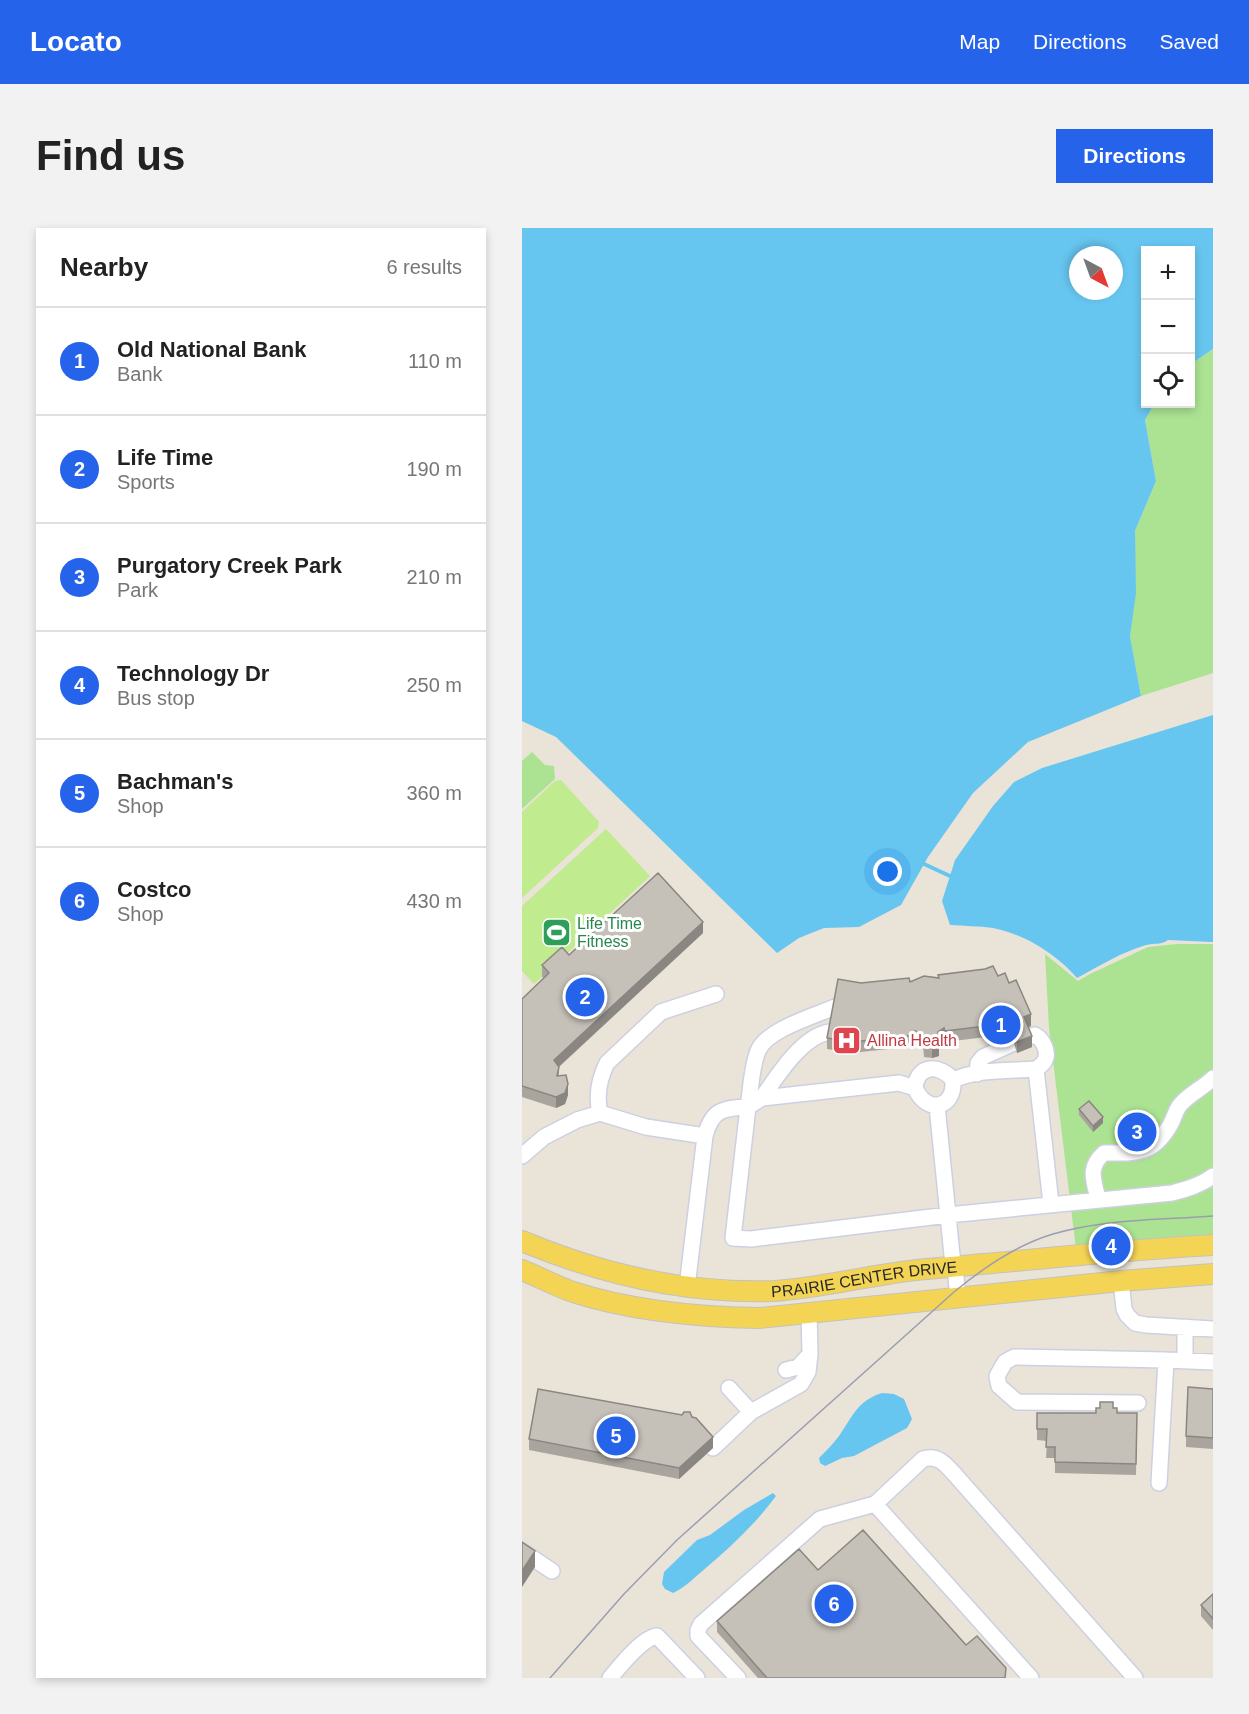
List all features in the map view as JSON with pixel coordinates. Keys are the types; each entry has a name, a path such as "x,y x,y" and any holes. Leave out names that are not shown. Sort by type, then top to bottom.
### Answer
{"main road":[{"name":"PRAIRIE CENTER DRIVE","path":"522,1241 566,1259 610,1273 649,1282 732,1291 776,1291 926,1269 1213,1245"},
{"name":"PRAIRIE CENTER DRIVE","path":"522,1270 573,1292 620,1304 725,1317 809,1313 1121,1281 1213,1274"}],"lane":[{"path":"600,1113 597,1100 602,1073 607,1063 661,1012 716,994"},
{"path":"834,1007 777,1033 765,1041 757,1053 748,1107 733,1238 751,1239 948,1215 1172,1192 1190,1188 1213,1176"},
{"path":"687,1287 705,1136 709,1121 720,1112 731,1108 748,1107 762,1098 784,1065 817,1036 830,1032"},
{"path":"953,1080 977,1074 1036,1069 1044,1062 1046,1056 1041,1038 1035,1035 983,1057 978,1063 977,1074"},
{"path":"933,1068 944,1071 953,1080 954,1088 948,1100 937,1106 927,1104 922,1100 915,1088 915,1083 922,1073 933,1068"},
{"path":"1036,1069 1051,1204"},
{"path":"1098,1199 1093,1173 1095,1161 1104,1153 1135,1153 1154,1146 1172,1123 1178,1107 1213,1078"},
{"path":"762,1098 899,1083 915,1088"},
{"path":"937,1106 958,1298"},
{"path":"522,1155 544,1137 577,1120 600,1113 646,1127 705,1136"},
{"path":"1121,1281 1124,1310 1135,1323 1213,1329"},
{"path":"713,1448 751,1412 801,1384 808,1372 809,1313"},
{"path":"1185,1327 1185,1360"},
{"path":"786,1370 798,1367 810,1354"},
{"path":"1138,1403 1017,1402 999,1386 997,1376 1005,1362 1014,1358 1213,1362"},
{"path":"1159,1483 1166,1360"},
{"path":"729,1388 751,1412"},
{"path":"738,1678 698,1636 701,1624 820,1519 874,1504 923,1459 930,1457 942,1461 1136,1678"},
{"path":"874,1504 1025,1675"},
{"path":"522,1551 552,1571"},
{"path":"610,1678 652,1636 657,1636 697,1678"}],"green space":[{"path":"1213,349 1213,673 1141,696 1130,636 1135,531 1156,481 1145,420 1152,408 1195,408 1195,361"},
{"path":"532,752 545,765 554,766 555,779 522,809 522,761"},
{"name":"Life Time Fitness","path":"561,780 599,822 598,828 522,898 522,812 555,781"},
{"name":"Life Time Fitness","path":"606,829 650,876 534,984 522,971 522,906"},
{"path":"1213,944 1213,1237 1076,1249 1049,1028 1045,954 1078,981 1148,947"}],"water":[{"path":"522,228 1213,228 1213,349 1195,361 1195,246 1141,246 1141,408 1152,408 1145,420 1156,481 1135,531 1136,593 1130,636 1141,696 1028,742 973,793 928,857 901,905 859,927 824,928 799,938 777,953 556,737 522,721"},
{"path":"1213,715 1213,942 1168,940 1146,945 1119,955 1077,978 1049,953 1028,940 993,928 950,925 942,901 955,860 993,806 1014,782 1042,768"},
{"path":"882,1393 894,1394 904,1399 912,1419 907,1428 854,1456 842,1458 825,1466 820,1463 819,1458 837,1439 856,1410 867,1400"},
{"path":"773,1493 776,1496 760,1516 716,1559 678,1591 673,1593 665,1589 662,1584 664,1572 697,1540 710,1535 744,1510"}],"building":[{"path":"658,873 703,922 554,1060 559,1067 557,1076 566,1075 568,1084 565,1093 556,1097 522,1086 522,999 549,973 542,965 562,947 569,955"},
{"path":"993,966 998,976 1005,973 1009,983 1016,980 1031,1014 1024,1017 1032,1036 1017,1042 1011,1023 945,1031 944,1028 938,1032 939,1045 932,1047 924,1046 923,1034 915,1031 916,1035 852,1042 827,1038 838,979 861,983 909,978 910,982 924,976 939,978 938,975"},
{"path":"1089,1101 1103,1117 1093,1126 1079,1109"},
{"path":"1188,1387 1213,1389 1213,1438 1186,1436"},
{"path":"538,1389 682,1415 684,1412 690,1412 692,1417 696,1418 713,1437 679,1468 529,1439"},
{"path":"1100,1402 1113,1402 1113,1408 1117,1408 1117,1413 1137,1413 1136,1464 1055,1462 1055,1447 1046,1447 1047,1429 1037,1429 1037,1413 1096,1413 1096,1408 1100,1408"},
{"path":"863,1530 966,1645 977,1636 1006,1668 1005,1678 767,1678 717,1621 799,1549 818,1570"},
{"path":"522,1542 535,1551 522,1571"},
{"path":"1213,1594 1213,1619 1201,1605"}],"waterway":[{"path":"924,864 950,876"}],"tram line":[{"path":"550,1678 624,1594 677,1540 976,1274 1026,1244 1072,1229 1132,1221 1213,1216"}],"place":[{"name":"Life Time Fitness","path":"556,932"},
{"name":"Life Time","path":"585,997"},
{"name":"Old National Bank","path":"1001,1025"},
{"name":"Allina Health","path":"846,1040"},
{"name":"Purgatory Creek Park","path":"1137,1132"},
{"name":"Technology Dr","path":"1111,1246"},
{"name":"Bachman's","path":"616,1436"},
{"name":"Costco","path":"834,1604"}]}
